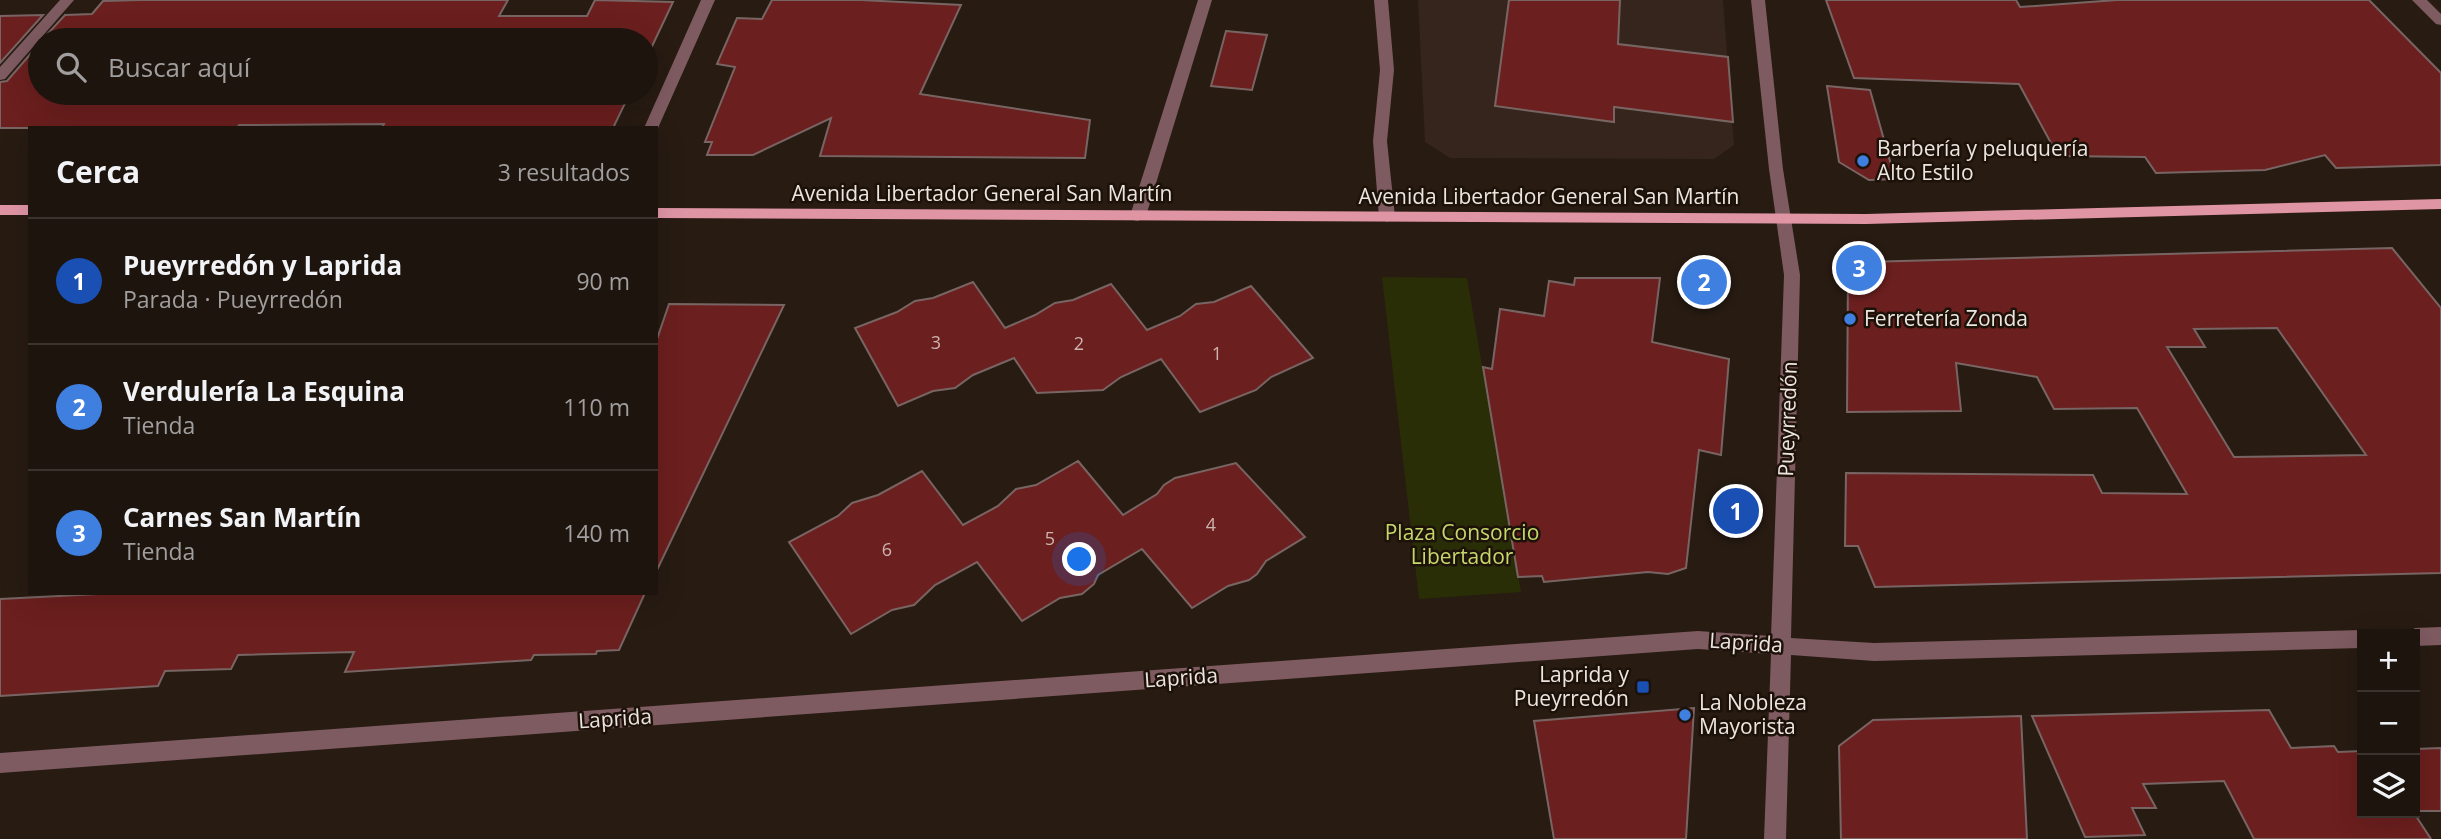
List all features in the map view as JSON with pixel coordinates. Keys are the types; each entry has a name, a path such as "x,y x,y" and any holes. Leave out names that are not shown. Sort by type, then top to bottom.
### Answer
{"main road":[{"name":"Avenida Libertador General San Martín","path":"658,213 1866,219 2441,204"},
{"path":"0,210 28,210"}],"street":[{"path":"42,28 67,0"},
{"path":"652,126 708,0"},
{"path":"1139,216 1205,0"},
{"path":"1381,0 1387,70 1380,141 1387,217"},
{"name":"Pueyrredón","path":"1758,0 1792,275 1776,839"},
{"path":"2419,0 2441,21"},
{"path":"0,76 28,44"},
{"path":"2420,637 2441,636"},
{"name":"Laprida","path":"0,763 1698,640 1874,652 2357,639"}],"shaded area":[{"path":"1418,0 1723,0 1734,145 1714,159 1450,158 1425,142"}],"green space":[{"name":"Plaza Consorcio Libertador","path":"1382,277 1467,278 1521,592 1419,599"}],"building":[{"path":"508,0 499,16 587,16 595,0 673,2 658,34 658,28 53,28 65,15 92,14 103,1"},
{"path":"772,0 861,0 961,5 920,94 1090,120 1085,158 820,156 831,118 753,155 707,155 712,142 705,142 735,67 717,64 737,18 762,19"},
{"path":"1509,0 1620,0 1618,44 1728,57 1733,122 1614,107 1614,122 1495,106"},
{"path":"1826,0 2016,0 2020,7 2117,0 2369,0 2441,73 2441,165 2336,168 2325,155 2265,170 2156,173 2145,157 2058,156 2019,84 1854,78"},
{"path":"43,15 31,28 28,28 28,32 0,63 0,16"},
{"path":"1226,31 1267,35 1252,90 1211,86"},
{"path":"28,57 28,105 624,105 614,126 383,126 384,124 0,128 0,82 7,81"},
{"path":"1827,86 1870,90 1895,179 1869,180 1839,162"},
{"path":"2392,248 2441,308 2441,573 1875,587 1858,546 1845,546 1846,473 2093,475 2102,493 2187,494 2137,408 2054,409 2037,377 1956,363 1961,411 1847,412 1848,271 1863,262","holes":["2277,328 2366,455 2234,457 2167,347 2205,347 2194,329"]},
{"path":"1575,278 1660,278 1652,342 1729,359 1721,455 1699,450 1686,568 1668,574 1648,572 1544,582 1542,576 1518,577 1483,367 1492,369 1500,309 1544,316 1549,281 1574,285"},
{"path":"973,282 1005,328 1055,303 1073,300 1111,284 1147,330 1180,316 1196,304 1214,302 1251,286 1313,358 1271,377 1256,390 1200,412 1161,359 1121,377 1103,390 1037,393 1014,358 973,375 955,388 933,391 898,406 855,328 897,312 915,301 933,298"},
{"path":"669,304 784,305 658,568 658,336"},
{"path":"1078,461 1123,515 1157,494 1175,478 1236,463 1305,537 1266,561 1249,580 1228,586 1192,608 1142,549 1098,575 1094,584 1082,594 1060,598 1022,621 977,562 935,585 914,605 892,610 851,634 789,542 838,516 852,503 878,495 922,471 963,525 998,506 1016,489 1036,485"},
{"path":"79,595 644,595 619,650 597,651 596,654 534,655 531,660 345,672 354,652 238,655 231,669 165,671 158,686 0,696 0,599"},
{"path":"1694,708 1686,839 1554,839 1534,721"},
{"path":"2269,710 2291,748 2334,746 2338,752 2357,751 2357,818 2417,818 2431,839 2254,839 2224,781 2143,784 2156,808 2132,808 2145,835 2085,837 2032,716"},
{"path":"2021,716 2027,839 1841,839 1839,746 1873,720"},
{"path":"2441,748 2441,811 2420,811 2420,749"}],"place":[{"name":"Barbería y peluquería Alto Estilo","path":"1863,161"},
{"name":"Carnes San Martín","path":"1859,268"},
{"name":"Verdulería La Esquina","path":"1704,282"},
{"name":"Ferretería Zonda","path":"1850,319"},
{"name":"Pueyrredón y Laprida","path":"1736,511"},
{"name":"Laprida y Pueyrredón","path":"1643,687"},
{"name":"La Nobleza Mayorista","path":"1685,715"}]}
